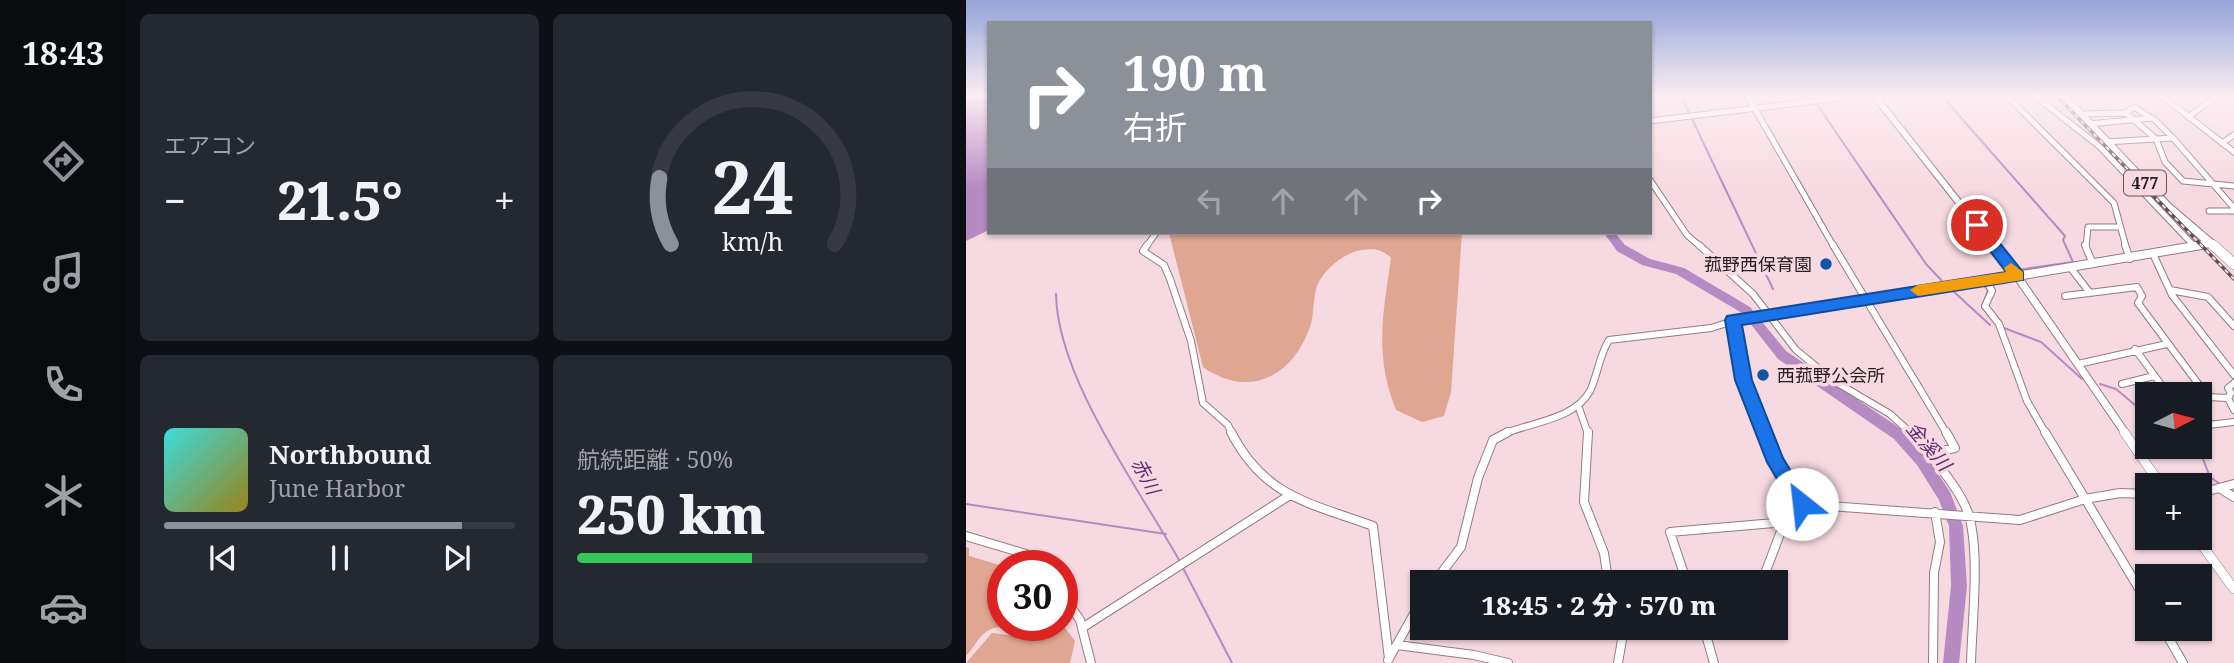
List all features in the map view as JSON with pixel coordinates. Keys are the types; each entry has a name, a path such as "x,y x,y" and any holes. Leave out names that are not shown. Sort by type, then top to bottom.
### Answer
{"highway":[{"name":"477","path":"2090,126 2210,244 2234,264"}],"main road":[{"path":"1898,126 2015,273 2154,256 2210,244"}],"street":[{"path":"1764,126 1852,279 1867,299 1955,449 1929,453"},
{"path":"2036,126 2114,203 2118,227 2130,259"},
{"path":"2074,126 2195,247"},
{"path":"2143,126 2156,139 2165,162 2183,181 2234,186"},
{"path":"2160,126 2234,209"},
{"path":"2200,126 2234,152"},
{"path":"2222,143 2234,135"},
{"path":"2105,142 2173,138"},
{"path":"1652,183 1687,235 1741,282 1796,350 1834,381 1880,406 1911,432 1929,453 1965,515 1973,542 1971,663"},
{"path":"2209,211 2234,209"},
{"path":"2094,264 2085,245 2088,227 2118,227"},
{"path":"1155,235 1143,251 1164,265 1171,279 1191,341 1203,403 1228,425 1241,451 1274,487 1373,526 1388,661"},
{"path":"2154,256 2170,290 2234,375"},
{"path":"2070,267 2090,293"},
{"path":"1444,570 1461,547 1478,478 1493,440 1547,421 1578,405 1592,386 1602,350 1609,340 1712,328 1734,320 2015,273 2153,473"},
{"path":"1985,280 1992,291 1985,306 1999,327 2027,401 2135,583"},
{"path":"2065,296 2137,287 2142,296 2138,303 2208,397 2228,398"},
{"path":"2170,290 2201,291 2209,296 2234,326"},
{"path":"2222,312 2234,311"},
{"path":"1734,320 1743,380 1776,462 1802,504"},
{"path":"2078,364 2135,349 2167,344"},
{"path":"2135,349 2159,382"},
{"path":"2122,384 2154,376"},
{"path":"2228,398 2231,393 2228,388 2234,383"},
{"path":"2228,398 2234,410"},
{"path":"1578,405 1588,432 1584,502 1604,553 1606,570"},
{"path":"2212,425 2234,422"},
{"path":"2227,487 2234,497"},
{"path":"1802,504 2020,520 2085,499 2120,493 2135,494"},
{"path":"1082,628 1290,495"},
{"path":"1767,570 1787,522 1802,504"},
{"path":"1933,663 1934,573 1939,560 1940,525 1936,512"},
{"path":"1683,570 1670,532 1787,522"},
{"path":"966,536 1013,550"},
{"path":"2206,550 2234,589"},
{"path":"1078,621 1091,663"},
{"path":"1388,661 1410,622"},
{"path":"1618,663 1622,640"},
{"path":"1707,640 1714,663"},
{"path":"2170,641 2183,663"},
{"path":"1397,645 1474,655 1508,663"}],"shaded area":[{"path":"966,126 987,126 987,231 966,241"},
{"path":"1170,235 1462,235 1451,392 1444,416 1422,422 1396,410 1385,371 1382,334 1391,258 1374,249 1349,254 1324,274 1317,286 1311,324 1294,357 1282,369 1253,382 1237,382 1220,377 1203,367"},
{"path":"966,547 969,548 969,556 987,561 987,631 966,656"},
{"path":"987,639 987,641 1075,641 1070,663 966,663"}],"waterway":[{"path":"1695,126 1773,289"},
{"path":"1832,126 1926,264 1944,283"},
{"path":"1968,126 2065,236 2063,240 2073,262 2017,270"},
{"name":"金溪川","path":"1611,235 1621,248 1646,262 1680,271 1746,310 1782,355 1899,435 1922,461 1945,497 1956,526 1959,586 1951,663"},
{"path":"1979,278 2008,272"},
{"path":"1982,283 1988,290 1982,307 1998,326"},
{"path":"1952,290 1990,325"},
{"name":"赤川","path":"1056,294 1060,326 1070,360 1085,395 1102,431 1163,534"},
{"path":"2004,328 2041,342 2082,379"},
{"path":"2100,384 2116,389 2135,405"},
{"path":"2203,459 2210,477 2220,484"},
{"path":"2228,488 2234,492"},
{"path":"966,504 1163,534"},
{"name":"赤川","path":"1163,534 1179,560"},
{"name":"赤川","path":"1183,568 1232,663"}],"railway":[{"path":"2086,126 2234,279"}],"slow traffic":[{"path":"1918,290 2017,276 2011,268"}],"place":[{"name":"菰野西保育園","path":"1826,264"},
{"name":"西菰野公会所","path":"1763,375"}],"route":[{"path":"1802,504 1775,460 1743,380 1733,320 2017,276 1977,225"}]}
